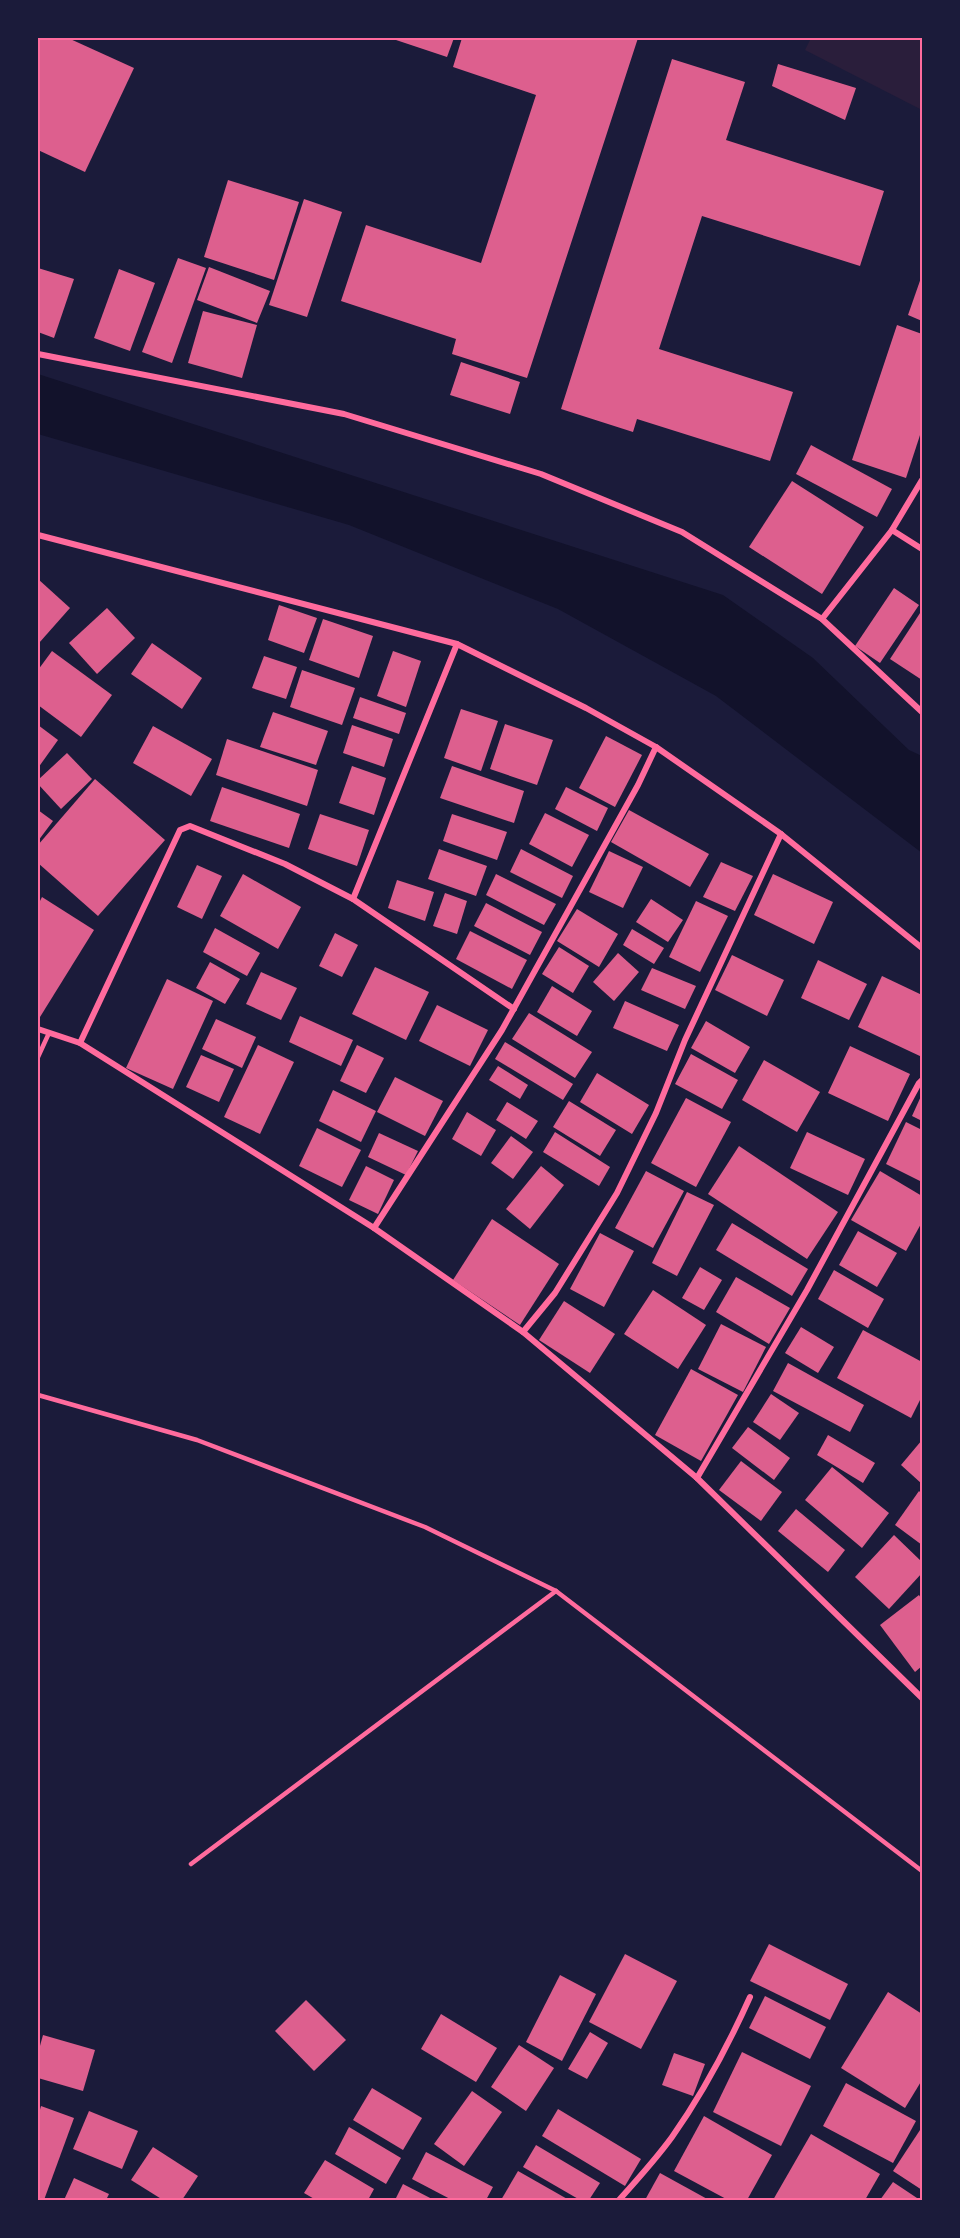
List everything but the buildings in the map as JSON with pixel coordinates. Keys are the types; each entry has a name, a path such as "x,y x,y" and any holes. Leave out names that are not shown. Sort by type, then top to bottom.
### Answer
{"street":[{"path":"38,354 344,414 541,474 682,532 822,619 922,712"},
{"path":"822,619 892,530 922,480"},
{"path":"892,530 922,549"},
{"path":"38,536 458,644 586,708 656,747 781,834 922,948"},
{"path":"353,900 458,644"},
{"path":"374,1228 502,1030 638,785 656,747"},
{"path":"80,1043 180,830 190,826 285,864 353,900 514,1009"},
{"path":"523,1332 555,1293 617,1193 656,1113 685,1040 781,834"},
{"path":"38,1029 80,1043 374,1228 523,1332 697,1478 922,1698"},
{"path":"697,1478 807,1290 922,1080"},
{"path":"620,2200 656,2157 692,2107 728,2046 750,1997"}],"lane":[{"path":"38,1057 49,1033"},
{"path":"38,1395 197,1440 425,1527 556,1591 922,1871"},
{"path":"191,1864 556,1591"}],"shaded area":[{"path":"811,38 922,38 922,110 805,50"},
{"path":"38,374 723,595 813,658 909,750 922,756 922,853 716,696 558,609 349,525 38,434"}]}
